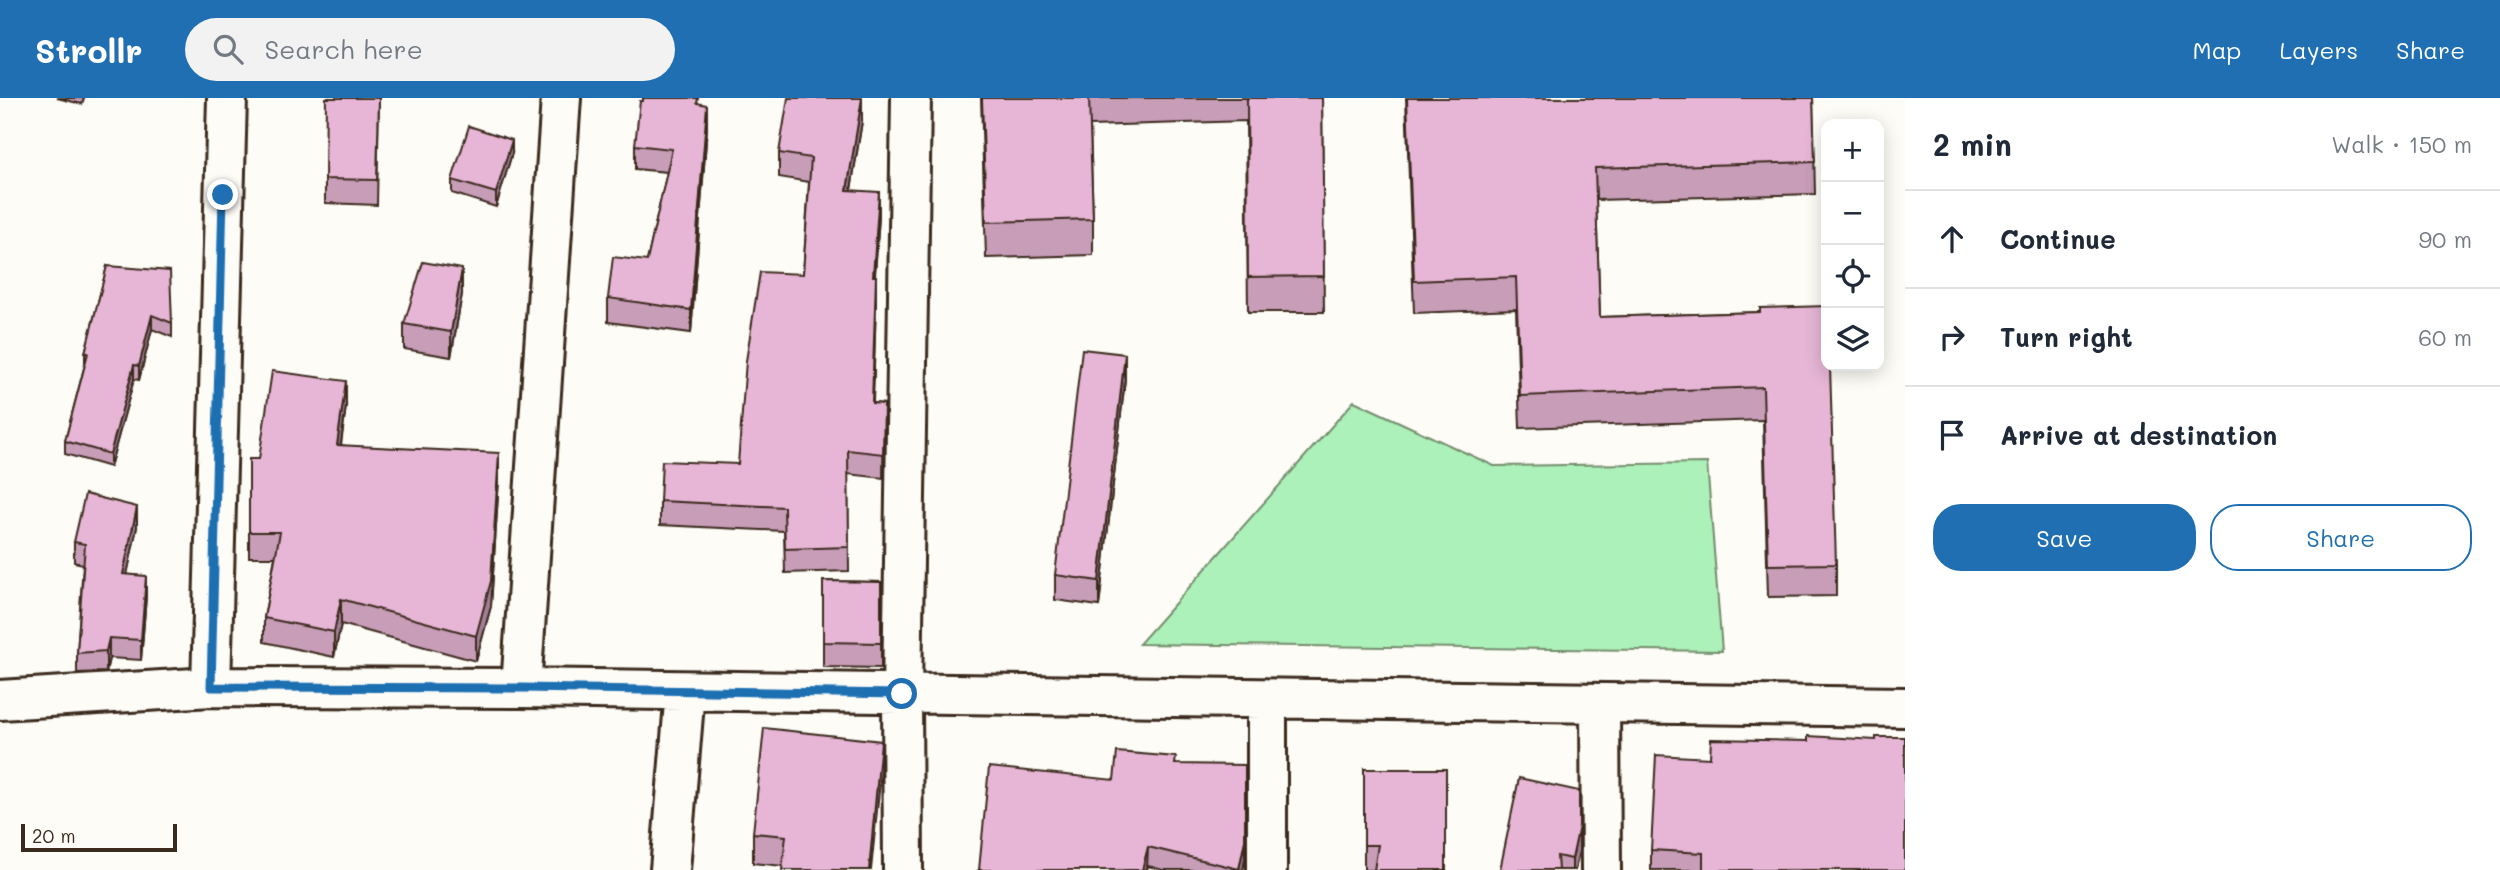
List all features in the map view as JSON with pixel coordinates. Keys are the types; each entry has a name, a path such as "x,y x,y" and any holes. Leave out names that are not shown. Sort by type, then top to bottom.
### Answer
{"street":[{"path":"211,687 227,98"},
{"path":"521,688 561,98"},
{"path":"903,870 902,694 911,98"},
{"path":"0,699 211,687 521,688 1905,707"},
{"path":"670,870 685,691"},
{"path":"1267,699 1267,870"},
{"path":"1601,704 1601,870"}],"green space":[{"path":"1354,401 1494,466 1707,463 1722,651 1139,644"}],"building":[{"path":"326,98 379,98 377,180 325,179"},
{"path":"643,98 698,98 697,103 707,105 691,310 608,298 613,257 647,261 672,149 635,145 640,101 643,101"},
{"path":"788,98 862,98 847,190 879,192 873,276 876,276 872,403 884,404 883,454 848,450 849,547 785,549 784,507 660,501 662,461 738,464 746,361 760,272 803,274 811,158 779,153"},
{"path":"982,98 1089,98 1093,219 986,222"},
{"path":"1247,98 1322,98 1324,276 1248,277"},
{"path":"1407,98 1813,98 1815,162 1595,168 1600,317 1760,312 1760,308 1821,306 1821,371 1830,371 1836,564 1768,565 1763,387 1520,396 1516,277 1414,281"},
{"path":"469,126 512,140 496,193 452,180"},
{"path":"423,262 462,269 451,332 404,324"},
{"path":"107,266 170,271 172,323 152,315 139,366 134,365 110,454 65,441"},
{"path":"1082,349 1125,354 1099,581 1055,575"},
{"path":"272,371 346,381 337,445 499,453 491,581 476,636 341,599 334,632 264,618 280,532 249,532 249,459 259,459"},
{"path":"85,494 137,507 123,574 146,576 141,640 109,638 106,651 77,653 85,544 74,542"},
{"path":"823,581 881,582 881,643 823,642"},
{"path":"764,728 881,741 869,870 782,870 786,836 753,833"},
{"path":"1808,736 1876,740 1876,737 1905,737 1905,870 1703,870 1703,853 1651,850 1656,755 1710,758 1711,739 1808,741"},
{"path":"1117,752 1176,757 1175,764 1245,765 1245,840 1239,869 1148,847 1142,870 979,870 989,767 1114,780"},
{"path":"1364,769 1446,769 1446,870 1374,870 1378,845 1364,845"},
{"path":"1519,778 1579,791 1579,826 1572,859 1557,856 1558,870 1500,870"}],"route":[{"path":"223,195 211,687 521,688 902,694"}]}
